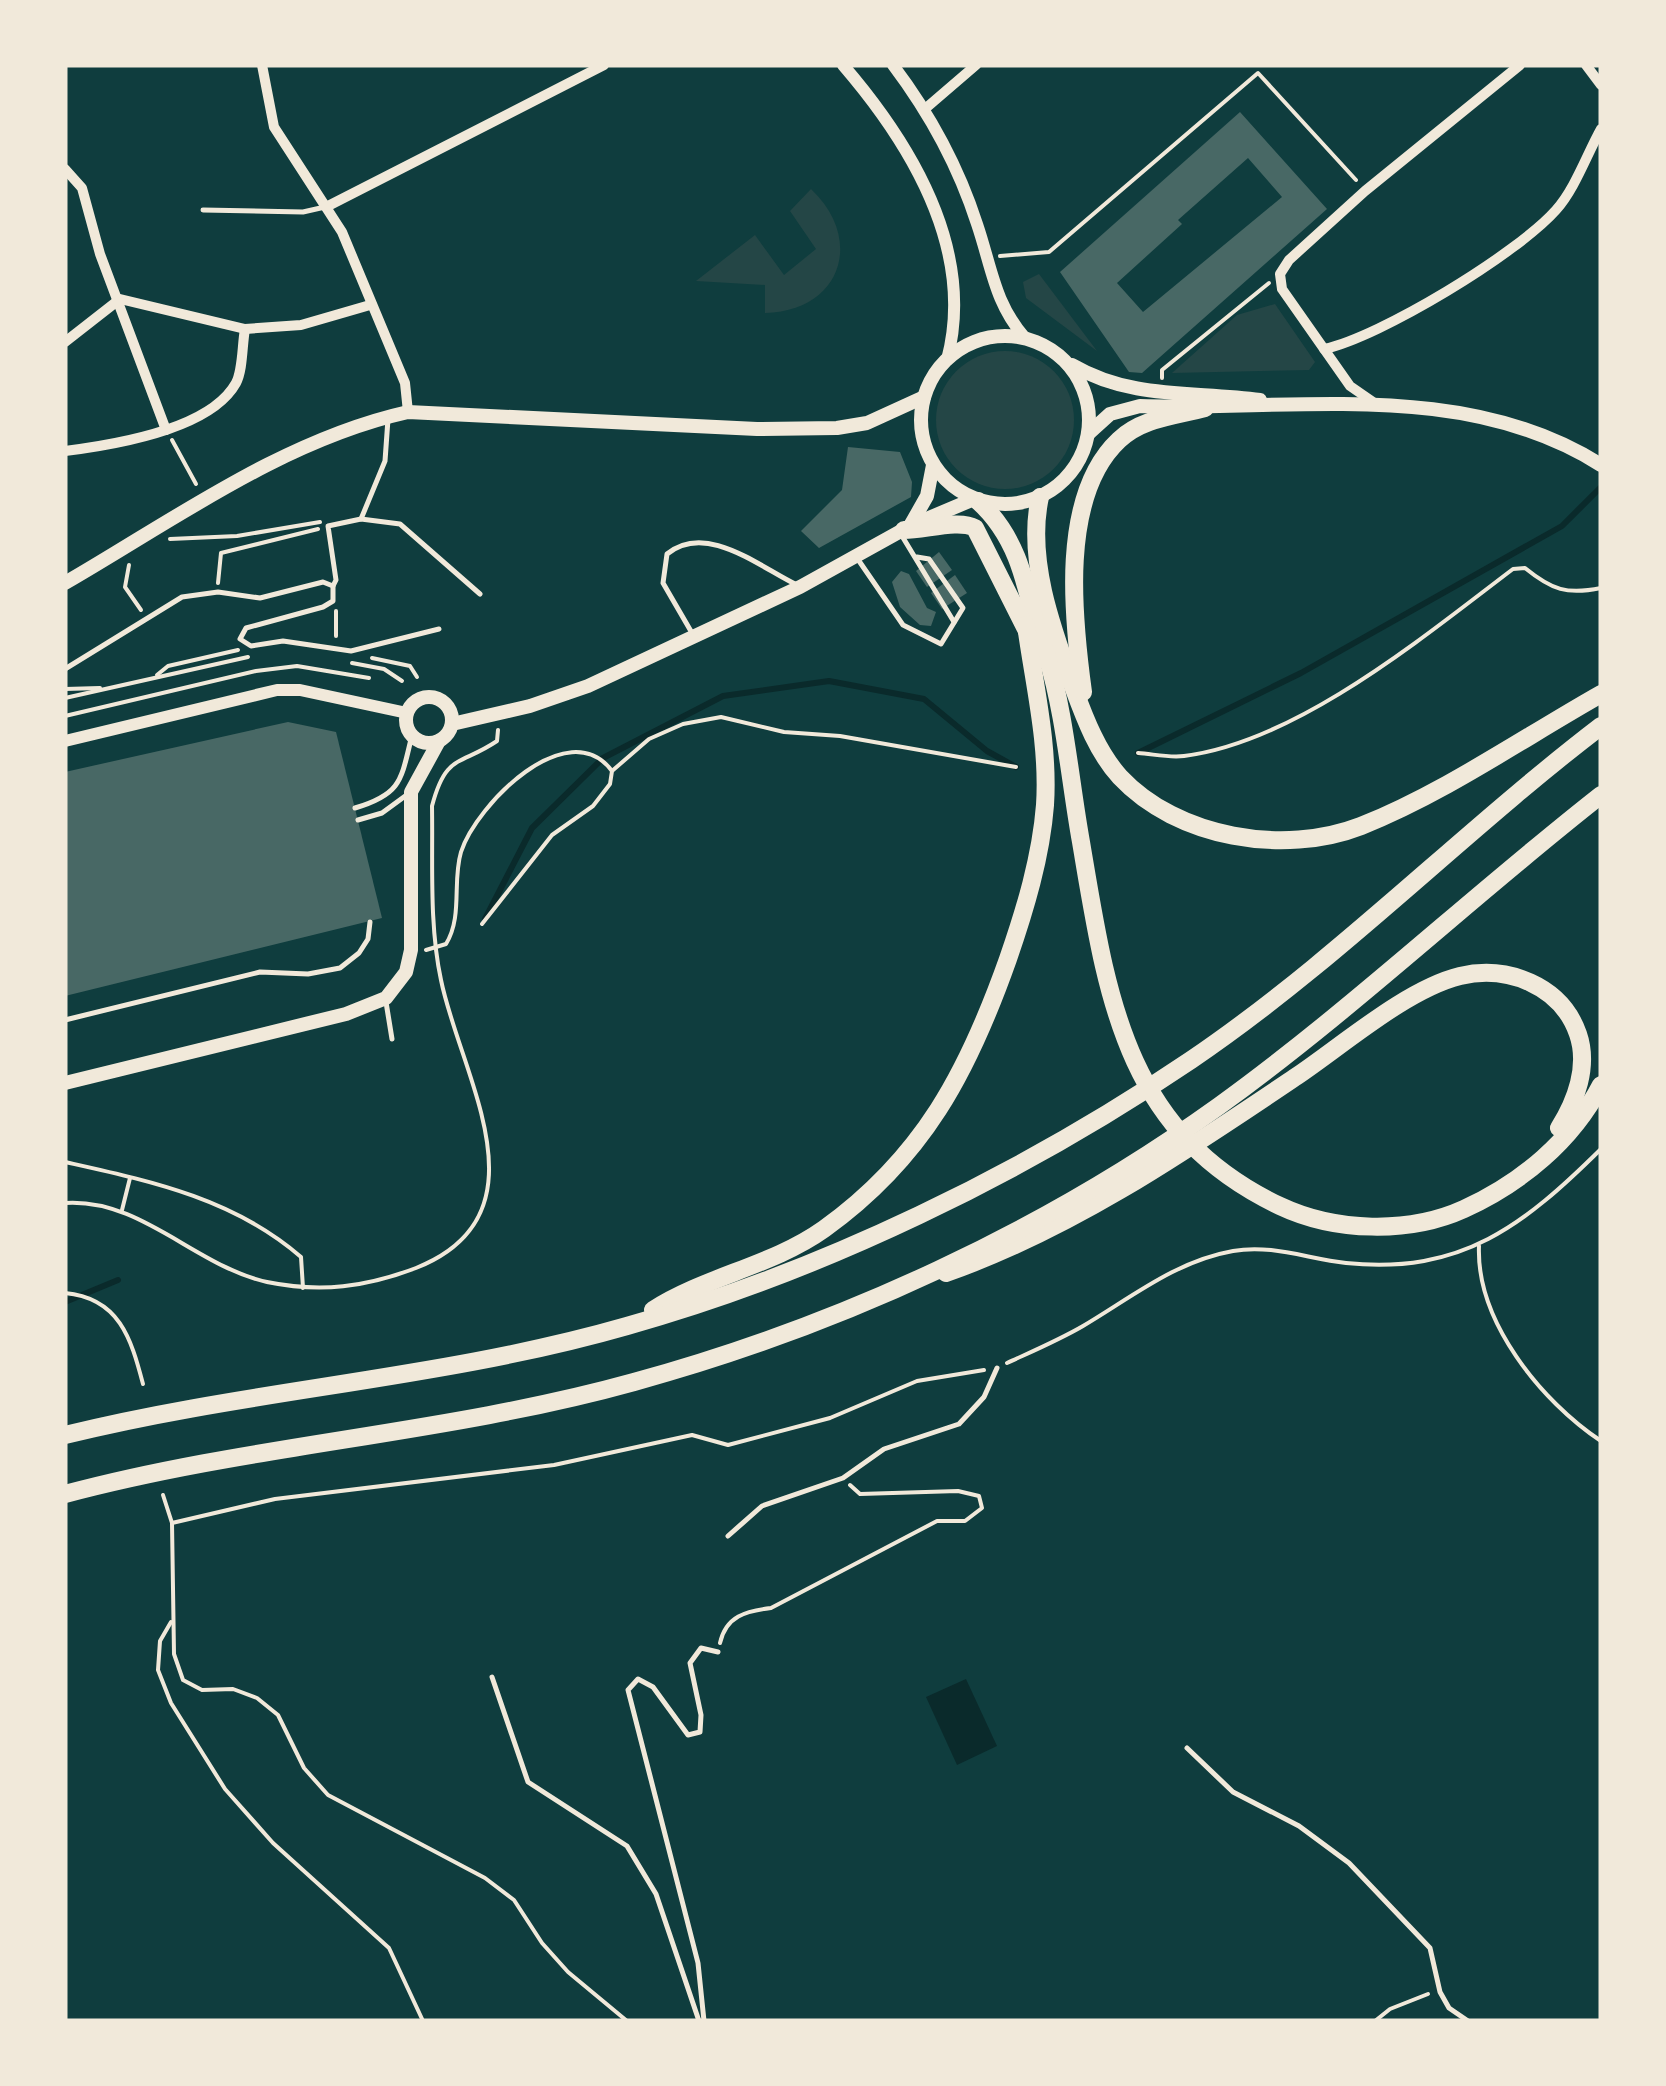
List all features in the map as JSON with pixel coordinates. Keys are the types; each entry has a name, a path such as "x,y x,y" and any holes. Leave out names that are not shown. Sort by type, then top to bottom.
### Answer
{"highway":[{"path":"1088,727 1073,584 1074,554 1092,485 1106,456 1135,428 1204,408"},
{"path":"1040,497 1036,538 1052,626 1088,727 1119,776 1164,811 1204,828 1258,840 1308,839 1359,827 1601,694"},
{"path":"976,500 1002,522 1046,654 1101,957 1119,1028 1135,1067 1184,1140 1246,1190 1292,1212 1340,1225 1397,1226 1452,1214 1509,1188 1535,1167 1601,1084"},
{"path":"905,530 938,530 956,523 975,528 1027,631"},
{"path":"630,1326 677,1295 776,1256 820,1232 893,1169 957,1084 982,1033 1038,858 1045,804 1045,749 1022,574"},
{"path":"1046,654 1052,626"},
{"path":"65,1435 473,1362 630,1326 751,1285 966,1191 1190,1060 1306,972 1601,726"},
{"path":"857,1305 1012,1231 1103,1180 1217,1108 1347,1007 1601,794"},
{"path":"65,1494 503,1414 634,1382 776,1338 1017,1248 1236,1117 1422,993 1459,976 1498,973 1536,983 1560,1004 1578,1034 1581,1068 1577,1094 1535,1167"}],"main road":[{"path":"976,500 957,490 933,465 922,435 924,398 947,360 980,341 1025,338 1113,386 1280,405"},
{"path":"65,1083 346,1014 386,998 399,986 411,950 410,792 452,724 557,698 800,586 905,530 976,500 1040,497 1060,484 1077,465 1089,433 1085,394 1067,362"},
{"path":"65,583 298,448 355,424 388,416 408,412 757,429 837,428 867,422 924,398"},
{"path":"1089,433 1122,409 1377,404 1496,420 1574,448 1601,465"},
{"path":"905,530 927,496 933,465"},
{"path":"440,741 425,743 412,735 407,714 416,702 430,698 444,704 452,724"}],"street":[{"path":"262,65 274,127 328,206 405,383 408,412"},
{"path":"328,206 604,65"},
{"path":"843,65 894,130 928,190 956,292 947,360"},
{"path":"893,65 926,108 958,173 1003,312 1025,338"},
{"path":"926,108 976,65"},
{"path":"1377,404 1350,386 1282,288 1280,274 1289,260 1365,191 1520,65"},
{"path":"1586,65 1601,85"},
{"path":"1324,349 1357,342 1517,244 1557,209 1601,129"},
{"path":"65,169 82,188 100,254 166,430"},
{"path":"120,299 245,329 302,326 370,305"},
{"path":"65,342 120,299"},
{"path":"65,452 166,430 214,407 237,382 245,329"},
{"path":"65,742 277,690 300,690 407,714"}],"lane":[{"path":"204,210 303,212 328,206"},
{"path":"361,519 385,461 388,416"},
{"path":"440,629 352,651 283,642 244,645 240,638 246,628 333,601 332,586 336,580 328,526 361,519 400,524 480,594"},
{"path":"905,530 917,566 954,622"},
{"path":"694,636 663,583 666,554 682,541 705,539 800,586"},
{"path":"857,558 892,611 914,634 940,644 963,608 929,559 917,557"},
{"path":"65,668 182,597 218,592 260,598 323,582 332,586"},
{"path":"355,808 386,798 400,784 412,735"},
{"path":"358,820 382,813 410,792"},
{"path":"65,1020 260,972 308,974 340,968 359,953 368,938 370,922"},
{"path":"386,998 392,1039"},
{"path":"728,1536 762,1506 843,1478 884,1450 958,1424 984,1397 997,1368"},
{"path":"702,2021 698,1963 628,1690 638,1679 654,1688 688,1735 700,1732 702,1715 690,1663 702,1648 718,1652"},
{"path":"492,1677 528,1782 627,1846 656,1894 702,2021"},
{"path":"1188,1748 1233,1792 1299,1826 1349,1863 1430,1948 1440,1992 1449,2008 1468,2021"}],"path":[{"path":"987,257 1050,252 1258,72 1365,191"},
{"path":"1161,392 1162,370 1280,274"},
{"path":"166,430 206,501"},
{"path":"172,538 237,536 326,520 328,526 220,553 218,592"},
{"path":"130,563 126,586 141,610"},
{"path":"1138,753 1179,757 1210,751 1291,723 1432,631 1513,569 1525,568 1549,588 1571,594 1601,588"},
{"path":"219,575 229,576"},
{"path":"335,640 338,621"},
{"path":"154,678 168,666 244,645"},
{"path":"65,698 260,656"},
{"path":"366,656 410,666 417,677"},
{"path":"337,660 384,669 402,682"},
{"path":"65,716 284,668 323,668 370,678"},
{"path":"65,688 104,689"},
{"path":"65,1203 122,1210 225,1268 302,1288 355,1287 424,1264 466,1233 486,1199 491,1157 466,1055 441,982 436,950 432,806 438,784 450,766 498,741 498,712"},
{"path":"482,924 552,835 593,806 610,784 612,771 649,740 683,724 721,717 784,732 840,736 918,753 1016,766"},
{"path":"411,950 436,950 455,929 460,854 472,827 496,799 538,762 566,751 588,751 603,758 612,771"},
{"path":"172,1523 275,1499 554,1465 692,1435 728,1446 830,1418 917,1380 997,1368 1078,1329 1188,1262 1220,1254 1281,1250 1348,1263 1422,1261 1480,1246 1539,1210 1601,1149"},
{"path":"65,1162 173,1187 247,1218 301,1257 302,1288"},
{"path":"122,1210 130,1178"},
{"path":"1480,1246 1478,1276 1504,1338 1571,1421 1601,1441"},
{"path":"65,1293 83,1295 129,1332 143,1384"},
{"path":"718,1652 724,1628 745,1611 771,1608 938,1522 965,1521 982,1508 979,1496 958,1491 860,1494 843,1478"},
{"path":"163,1495 172,1523 174,1654 182,1680 202,1690 234,1689 257,1698 278,1715 304,1768 328,1796 485,1878 514,1900 542,1943 568,1972 628,2021"},
{"path":"174,1618 160,1641 158,1670 171,1703 225,1789 272,1843 389,1948 423,2021"},
{"path":"1375,2021 1404,2002 1440,1992"}],"shaded area":[{"path":"811,189 828,209 840,250 837,269 812,300 791,309 765,313 765,285 696,281 755,235 784,275 816,249 790,211"},
{"path":"1039,274 1097,351 1026,298 1023,282"},
{"path":"1275,304 1315,362 1309,370 1172,373 1237,315"},
{"path":"1005,351 1032,356 1054,371 1069,393 1074,420 1069,447 1054,469 1032,484 1005,489 978,484 956,469 941,447 936,420 941,393 956,371 978,356"},
{"path":"966,1679 997,1746 957,1765 926,1697"}],"building":[{"path":"1240,112 1327,209 1142,373 1129,372 1060,272","holes":["1248,158 1282,197 1143,312 1117,283 1182,224 1178,220"]},
{"path":"848,447 900,452 912,482 911,497 819,548 801,531 842,490"},
{"path":"939,552 952,570 927,587 916,571"},
{"path":"901,571 909,574 927,608 936,612 931,626 920,625 900,607 892,582"},
{"path":"955,575 967,593 942,609 931,593"},
{"path":"288,722 336,732 382,918 65,996 65,772"}],"waterway":[{"path":"1138,753 1301,673 1562,526 1601,487"},
{"path":"485,919 532,828 603,758 723,696 829,681 924,699 987,751 1016,767"},
{"path":"65,1302 118,1280"}]}
